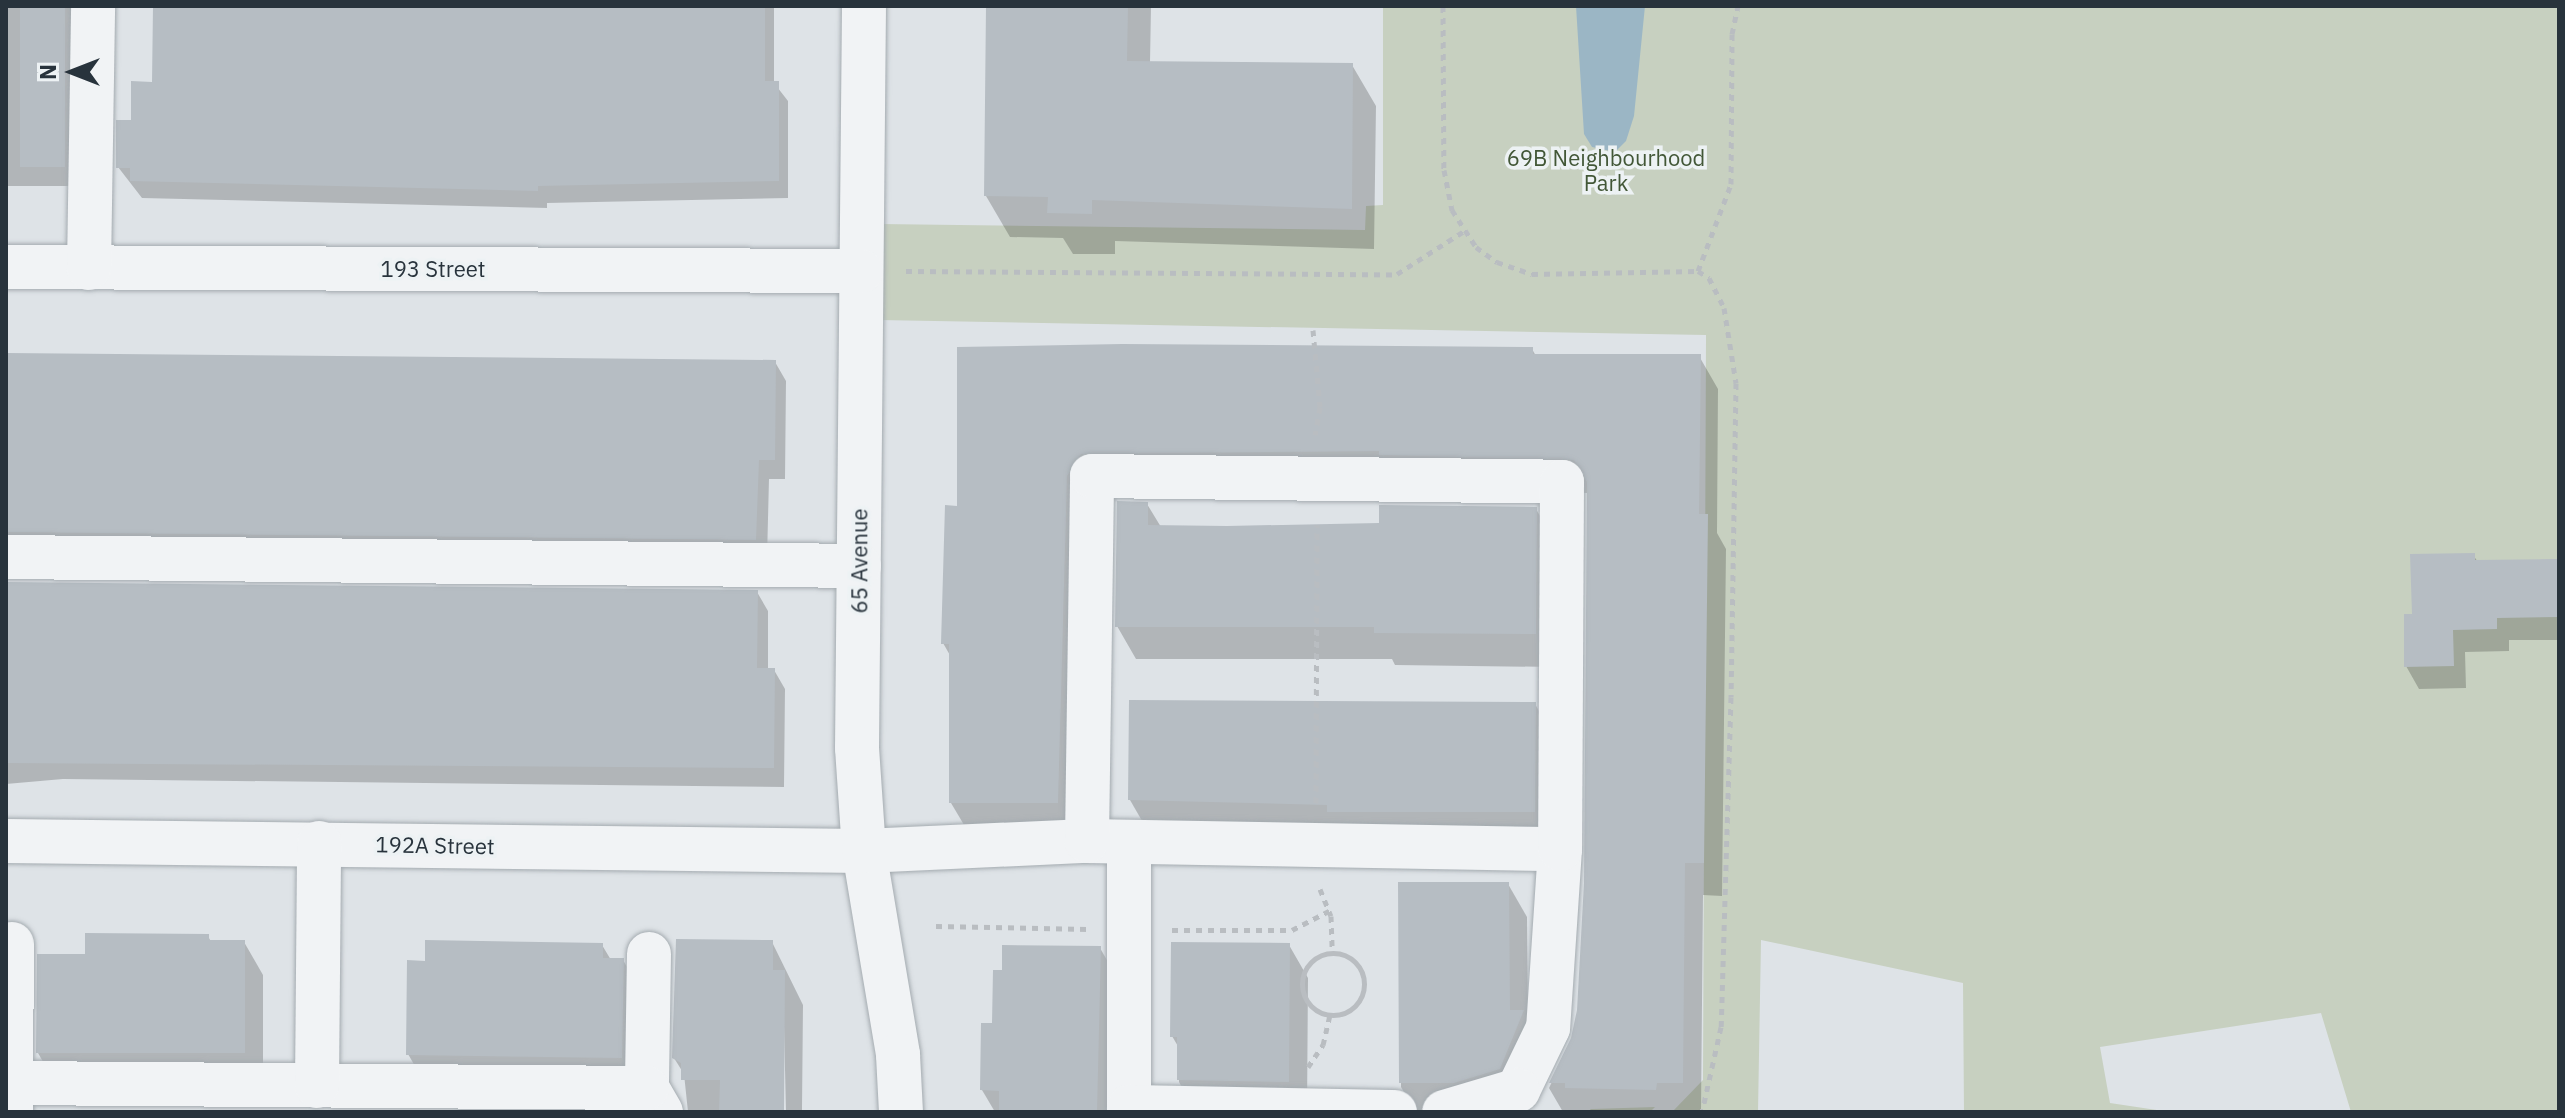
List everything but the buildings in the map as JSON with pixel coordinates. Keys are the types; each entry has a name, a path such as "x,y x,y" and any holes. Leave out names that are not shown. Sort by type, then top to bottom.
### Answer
{"street":[{"path":"89,268 93,6"},
{"name":"65 Avenue","path":"864,6 857,748 864,851 898,1055 901,1112"},
{"name":"193 Street","path":"6,267 861,271"},
{"path":"1395,1112 1129,1110 1108,842 1092,476 1562,482 1560,849 1548,1028 1518,1090 1444,1112"},
{"path":"6,557 859,566"},
{"name":"192A Street","path":"6,841 864,851 1108,842 1560,849"},
{"path":"317,1086 319,843"},
{"path":"12,944 11,1097 317,1086 654,1100 649,954"}],"path":[{"path":"1443,6 1444,170 1452,210 1464,231 1497,262 1532,274 1636,276 1698,271 1709,278 1724,308 1736,383 1721,1027 1702,1112"},
{"path":"1698,271 1731,184 1732,34 1738,6"},
{"path":"861,271 1397,274 1464,231"},
{"path":"1311,449 1320,407 1313,330"},
{"path":"1316,808 1317,522"},
{"path":"1317,883 1329,911 1332,953"},
{"path":"1166,930 1292,930 1329,911"},
{"path":"936,926 1094,930"},
{"path":"1332,953 1354,961 1364,989 1354,1007 1330,1014 1309,1003 1302,984 1308,965 1332,953"},
{"path":"1303,1078 1323,1045 1330,1014"}],"green space":[{"name":"69B Neighbourhood Park","path":"1383,6 2559,6 2559,1112 2351,1112 2321,1013 2100,1047 2110,1103 2170,1112 1964,1112 1963,983 1761,940 1758,1112 1672,1112 1703,1080 1706,335 879,320 880,224 1365,230 1366,206 1383,205"},
{"path":"1655,1107 1650,1112 1587,1112 1591,1109"}],"water":[{"path":"1576,6 1645,6 1634,116 1626,141 1615,152 1592,147 1584,134"}]}
